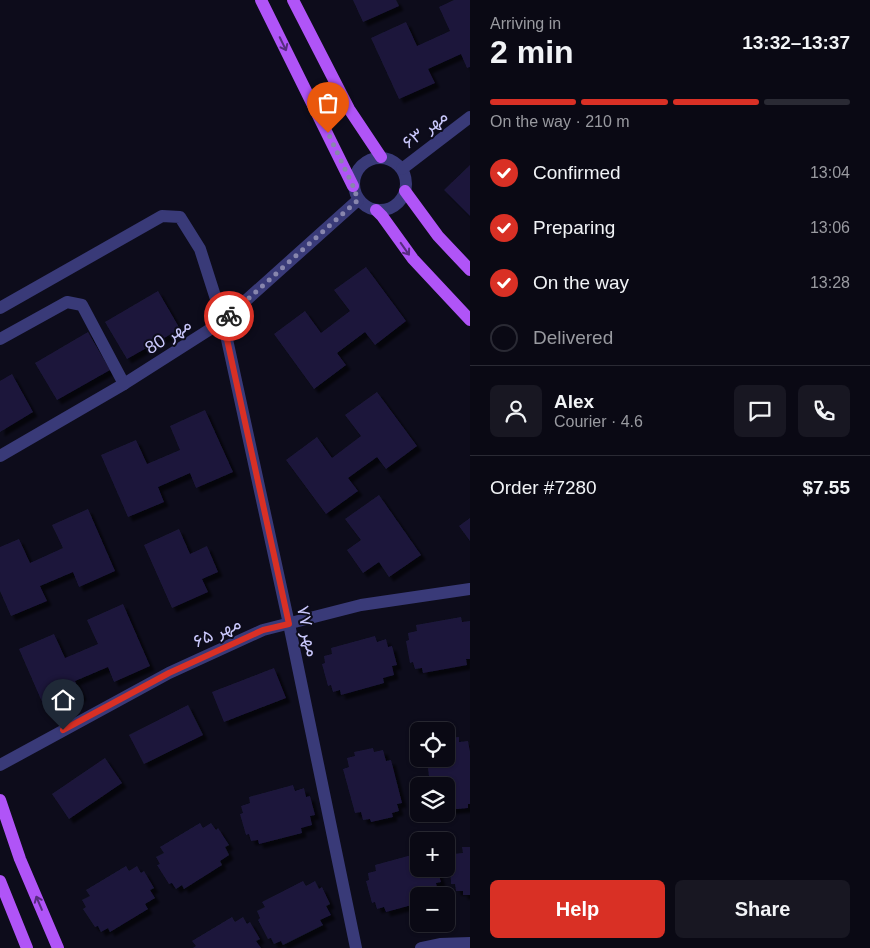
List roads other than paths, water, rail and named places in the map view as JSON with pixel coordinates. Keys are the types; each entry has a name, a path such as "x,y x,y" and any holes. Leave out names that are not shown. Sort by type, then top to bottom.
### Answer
{"main road":[{"path":"261,0 353,186"},
{"path":"292,0 349,109 381,157"},
{"path":"405,192 438,236 470,270"},
{"path":"376,210 412,260 470,320"},
{"path":"0,800 20,858 58,948"},
{"path":"0,881 27,948"}],"street":[{"name":"مهر ۶۳","path":"402,169 470,117"},
{"path":"381,157 393,161 402,169 406,180 405,192 401,200 394,206 386,210 376,210 366,207 358,200 353,186 354,175 360,165 370,159 381,157"},
{"name":"مهر 80","path":"0,456 124,384 223,321 358,200"},
{"name":"مهر ۷۷","path":"2,303 162,216 180,217 200,249 223,321 289,624 356,948"},
{"path":"0,339 67,302 82,306 124,384"},
{"name":"مهر ۶۵","path":"0,765 169,673 263,630 361,605 470,589"},
{"path":"421,948 440,944 470,943"}]}
